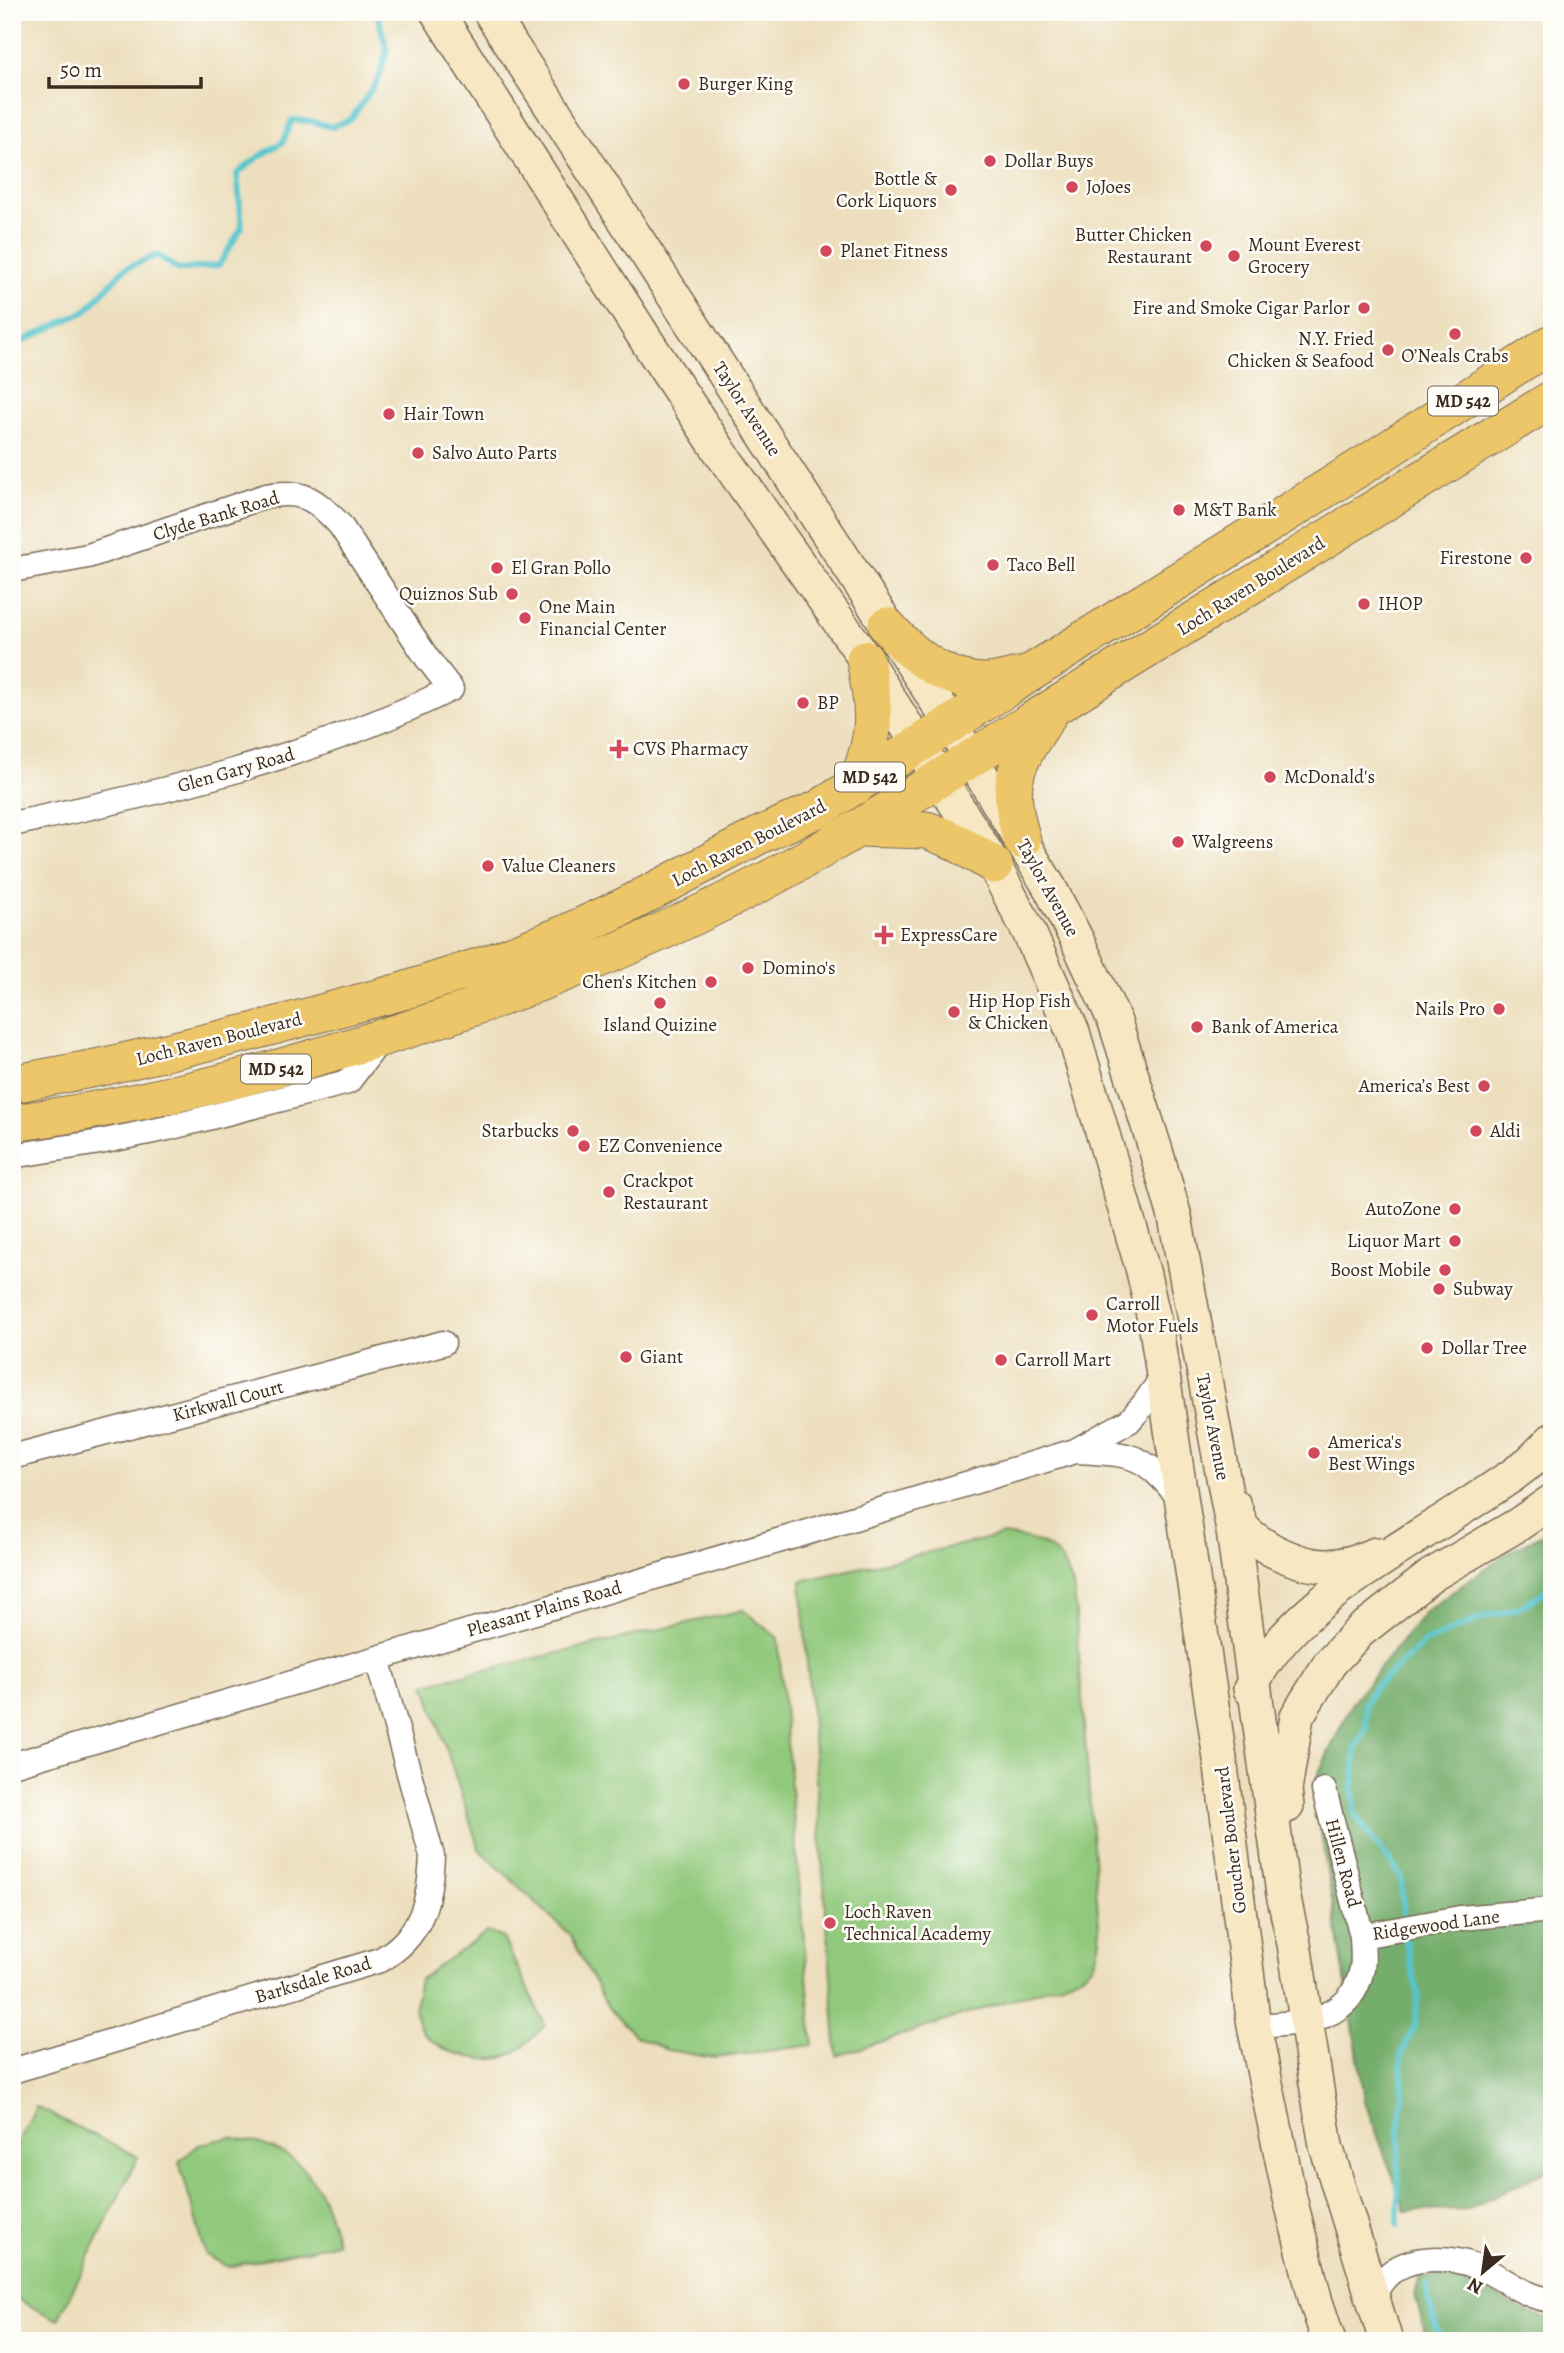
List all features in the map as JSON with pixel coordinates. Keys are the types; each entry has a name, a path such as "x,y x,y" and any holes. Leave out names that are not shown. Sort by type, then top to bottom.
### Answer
{"main road":[{"name":"Taylor Avenue","path":"437,12 649,343 865,659 994,865 1039,953 1084,1063 1143,1271 1165,1374 1220,1759"},
{"name":"Taylor Avenue","path":"482,14 619,209 950,725 1022,841 1081,948 1115,1022 1175,1217 1222,1474 1255,1678 1283,1894"},
{"name":"Loch Raven Boulevard","path":"12,1084 106,1066 251,1032 403,991 496,961 625,906 760,835 820,808 1375,458 1552,343"},
{"name":"Loch Raven Boulevard","path":"12,1123 217,1084 381,1039 533,987 618,951 764,881 858,828 1552,398"},
{"path":"887,626 907,649 926,662 963,680 987,682 1027,675"},
{"path":"856,786 869,753 874,729 865,659"},
{"path":"1022,841 1014,813 1013,789 1016,770 1026,746 1052,708"},
{"path":"858,828 927,831 956,842 994,865"},
{"name":"Goucher Boulevard","path":"1329,2341 1316,2302 1290,2198 1254,2026 1220,1759 1255,1678 1304,1619 1339,1589 1513,1475 1552,1440"},
{"path":"1222,1474 1243,1528 1263,1545 1296,1562 1314,1567 1340,1565 1365,1559 1415,1539"},
{"path":"1387,2341 1326,2146 1294,1944 1283,1894 1294,1860 1285,1790 1295,1725 1297,1716 1330,1663 1359,1632 1432,1575 1519,1524 1552,1501"}],"street":[{"name":"Clyde Bank Road","path":"12,570 88,556 265,496 281,493 304,496 323,506 340,525 427,658 451,689"},
{"name":"Glen Gary Road","path":"12,824 174,788 307,749 407,711 451,689"},
{"path":"12,1156 168,1128 348,1082 381,1039"},
{"name":"Kirkwall Court","path":"12,1457 443,1343"},
{"name":"Pleasant Plains Road","path":"12,1765 1075,1451 1129,1421 1165,1374"},
{"name":"Pleasant Plains Road","path":"1075,1451 1117,1452 1144,1462 1158,1473 1181,1500"},
{"name":"Barksdale Road","path":"12,2071 380,1960 406,1940 426,1907 431,1887 432,1856 377,1658"},
{"name":"Hillen Road","path":"1324,1790 1362,1936"},
{"name":"Ridgewood Lane","path":"1254,2026 1306,2022 1336,2011 1355,1992 1363,1967 1362,1936 1460,1918 1552,1910"},
{"path":"1358,2247 1374,2255 1418,2262"},
{"path":"1373,2296 1386,2277 1403,2267 1436,2258 1478,2267 1526,2294 1552,2300"}],"green space":[{"path":"1552,1529 1552,2168 1468,2210 1406,2211 1366,2105 1313,1785 1353,1701 1425,1612 1507,1553"},
{"path":"1003,1535 1041,1543 1050,1548 1064,1564 1074,1590 1100,1939 1096,1956 1087,1971 1065,1982 837,2056 801,1581"},
{"path":"743,1610 778,1638 813,2045 714,2058 667,2050 635,2036 607,2006 569,1934 479,1849 425,1684"},
{"path":"487,1932 503,1938 545,2025 518,2050 497,2059 472,2058 446,2049 426,2036 416,2015 420,1979"},
{"path":"36,2107 138,2157 58,2320 12,2297 12,2155"},
{"path":"230,2137 274,2149 304,2169 323,2200 337,2243 228,2267 206,2255 179,2161 199,2145"},
{"path":"1455,2273 1527,2313 1552,2319 1552,2341 1427,2341 1415,2295 1419,2279"}],"waterway":[{"path":"12,346 86,311 124,269 157,255 179,270 219,265 242,227 237,174 283,142 292,120 310,121 332,127 351,119 378,80 387,51 377,12"},
{"path":"1404,1924 1401,1876 1355,1814 1353,1787 1356,1748 1366,1729 1365,1704 1373,1689 1425,1642 1484,1617 1517,1609 1552,1587"},
{"path":"1398,2225 1399,2129 1403,2096 1401,2055 1415,2025 1418,1993 1404,1935"},
{"path":"1427,2285 1429,2305 1441,2341"}],"place":[{"name":"Burger King","path":"684,84"},
{"name":"Dollar Buys","path":"990,161"},
{"name":"JoJoes","path":"1072,187"},
{"name":"Bottle & Cork Liquors","path":"951,190"},
{"name":"Butter Chicken Restaurant","path":"1206,246"},
{"name":"Planet Fitness","path":"826,251"},
{"name":"Mount Everest Grocery","path":"1234,256"},
{"name":"Fire and Smoke Cigar Parlor","path":"1364,308"},
{"name":"O’Neals Crabs","path":"1455,334"},
{"name":"N.Y. Fried Chicken & Seafood","path":"1388,350"},
{"name":"Hair Town","path":"389,414"},
{"name":"Salvo Auto Parts","path":"418,453"},
{"name":"M&T Bank","path":"1179,510"},
{"name":"Firestone","path":"1526,558"},
{"name":"Taco Bell","path":"993,565"},
{"name":"El Gran Pollo","path":"497,568"},
{"name":"Quiznos Sub","path":"512,594"},
{"name":"IHOP","path":"1364,604"},
{"name":"One Main Financial Center","path":"525,618"},
{"name":"BP","path":"803,703"},
{"name":"CVS Pharmacy","path":"619,749"},
{"name":"McDonald's","path":"1270,777"},
{"name":"Walgreens","path":"1178,842"},
{"name":"Value Cleaners","path":"488,866"},
{"name":"ExpressCare","path":"884,935"},
{"name":"Domino's","path":"748,968"},
{"name":"Chen's Kitchen","path":"711,982"},
{"name":"Island Quizine","path":"660,1003"},
{"name":"Nails Pro","path":"1499,1009"},
{"name":"Hip Hop Fish & Chicken","path":"954,1012"},
{"name":"Bank of America","path":"1197,1027"},
{"name":"America’s Best","path":"1484,1086"},
{"name":"Starbucks","path":"573,1131"},
{"name":"Aldi","path":"1476,1131"},
{"name":"EZ Convenience","path":"584,1146"},
{"name":"Crackpot Restaurant","path":"609,1192"},
{"name":"AutoZone","path":"1455,1209"},
{"name":"Liquor Mart","path":"1455,1241"},
{"name":"Boost Mobile","path":"1445,1270"},
{"name":"Subway","path":"1439,1289"},
{"name":"Carroll Motor Fuels","path":"1092,1315"},
{"name":"Dollar Tree","path":"1427,1348"},
{"name":"Giant","path":"626,1357"},
{"name":"Carroll Mart","path":"1001,1360"},
{"name":"America's Best Wings","path":"1314,1453"},
{"name":"Loch Raven Technical Academy","path":"830,1923"}]}
